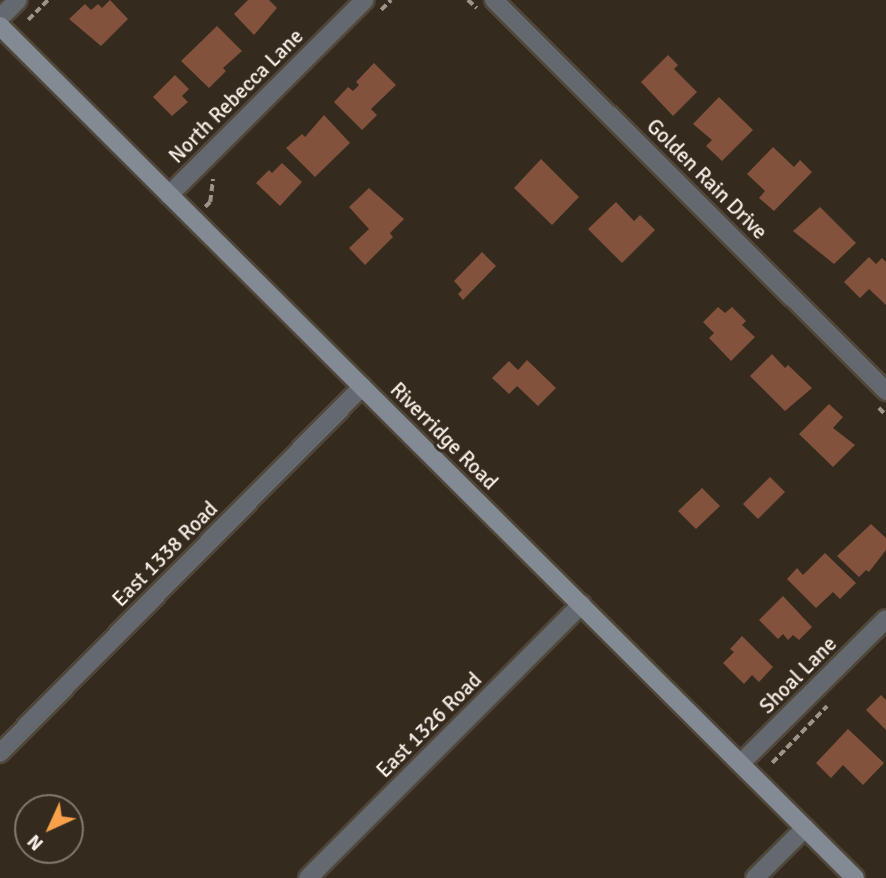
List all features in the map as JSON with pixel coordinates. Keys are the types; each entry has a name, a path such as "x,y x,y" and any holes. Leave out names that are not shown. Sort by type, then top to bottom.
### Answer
{"street":[{"path":"0,18 18,0"},
{"name":"North Rebecca Lane","path":"169,195 365,0"},
{"name":"Golden Rain Drive","path":"495,0 886,391"},
{"name":"Riverridge Road","path":"0,26 855,878"},
{"name":"East 1338 Road","path":"0,753 362,387"},
{"name":"East 1326 Road","path":"308,878 582,604"},
{"name":"Shoal Lane","path":"741,763 886,619"},
{"path":"755,878 806,828"}],"path":[{"path":"28,20 48,0"}],"building":[{"path":"110,0 128,19 101,46 69,19 85,4 91,10 98,4 102,8"},
{"path":"248,0 269,0 277,8 254,35 234,14"},
{"path":"217,26 242,51 223,68 226,71 209,88 181,61"},
{"path":"668,55 678,65 674,69 697,92 673,116 641,82"},
{"path":"374,63 396,85 371,109 377,115 362,130 334,102 348,87 353,91 359,85 356,82"},
{"path":"175,75 189,89 182,96 188,102 172,116 153,97"},
{"path":"719,97 753,130 722,161 706,146 712,140 693,124"},
{"path":"324,115 350,143 315,177 286,148 302,134 305,137"},
{"path":"773,147 794,167 800,160 812,172 774,211 759,198 765,191 747,174"},
{"path":"541,159 579,197 552,225 514,188"},
{"path":"282,163 302,182 280,206 256,183 269,170 272,173"},
{"path":"369,188 404,219 390,233 393,237 365,265 349,248 369,229 349,207"},
{"path":"616,202 634,221 640,215 655,230 622,263 588,229"},
{"path":"820,207 856,243 834,264 793,231"},
{"path":"482,252 496,266 463,300 458,294 462,290 454,281"},
{"path":"869,257 876,264 882,258 886,262 886,305 869,289 860,298 844,282"},
{"path":"718,307 725,313 732,307 746,321 742,325 755,337 731,361 709,338 714,333 703,322"},
{"path":"772,354 785,368 788,365 812,388 785,411 750,376"},
{"path":"527,360 556,388 538,406 517,386 509,394 492,378 509,361 518,370"},
{"path":"829,404 843,417 833,428 855,445 833,467 799,434"},
{"path":"770,477 785,492 758,519 743,504"},
{"path":"702,488 720,506 696,529 678,511"},
{"path":"871,524 886,538 886,550 869,572 866,570 859,577 837,556"},
{"path":"825,553 856,583 840,599 833,592 816,608 787,579 797,568 803,575"},
{"path":"783,596 812,627 799,640 793,635 788,640 783,634 778,639 759,620"},
{"path":"742,636 773,667 759,682 752,675 744,684 723,663 734,652 730,649"},
{"path":"881,695 886,700 886,730 866,710"},
{"path":"848,729 884,763 863,785 843,765 831,778 816,763"}]}
